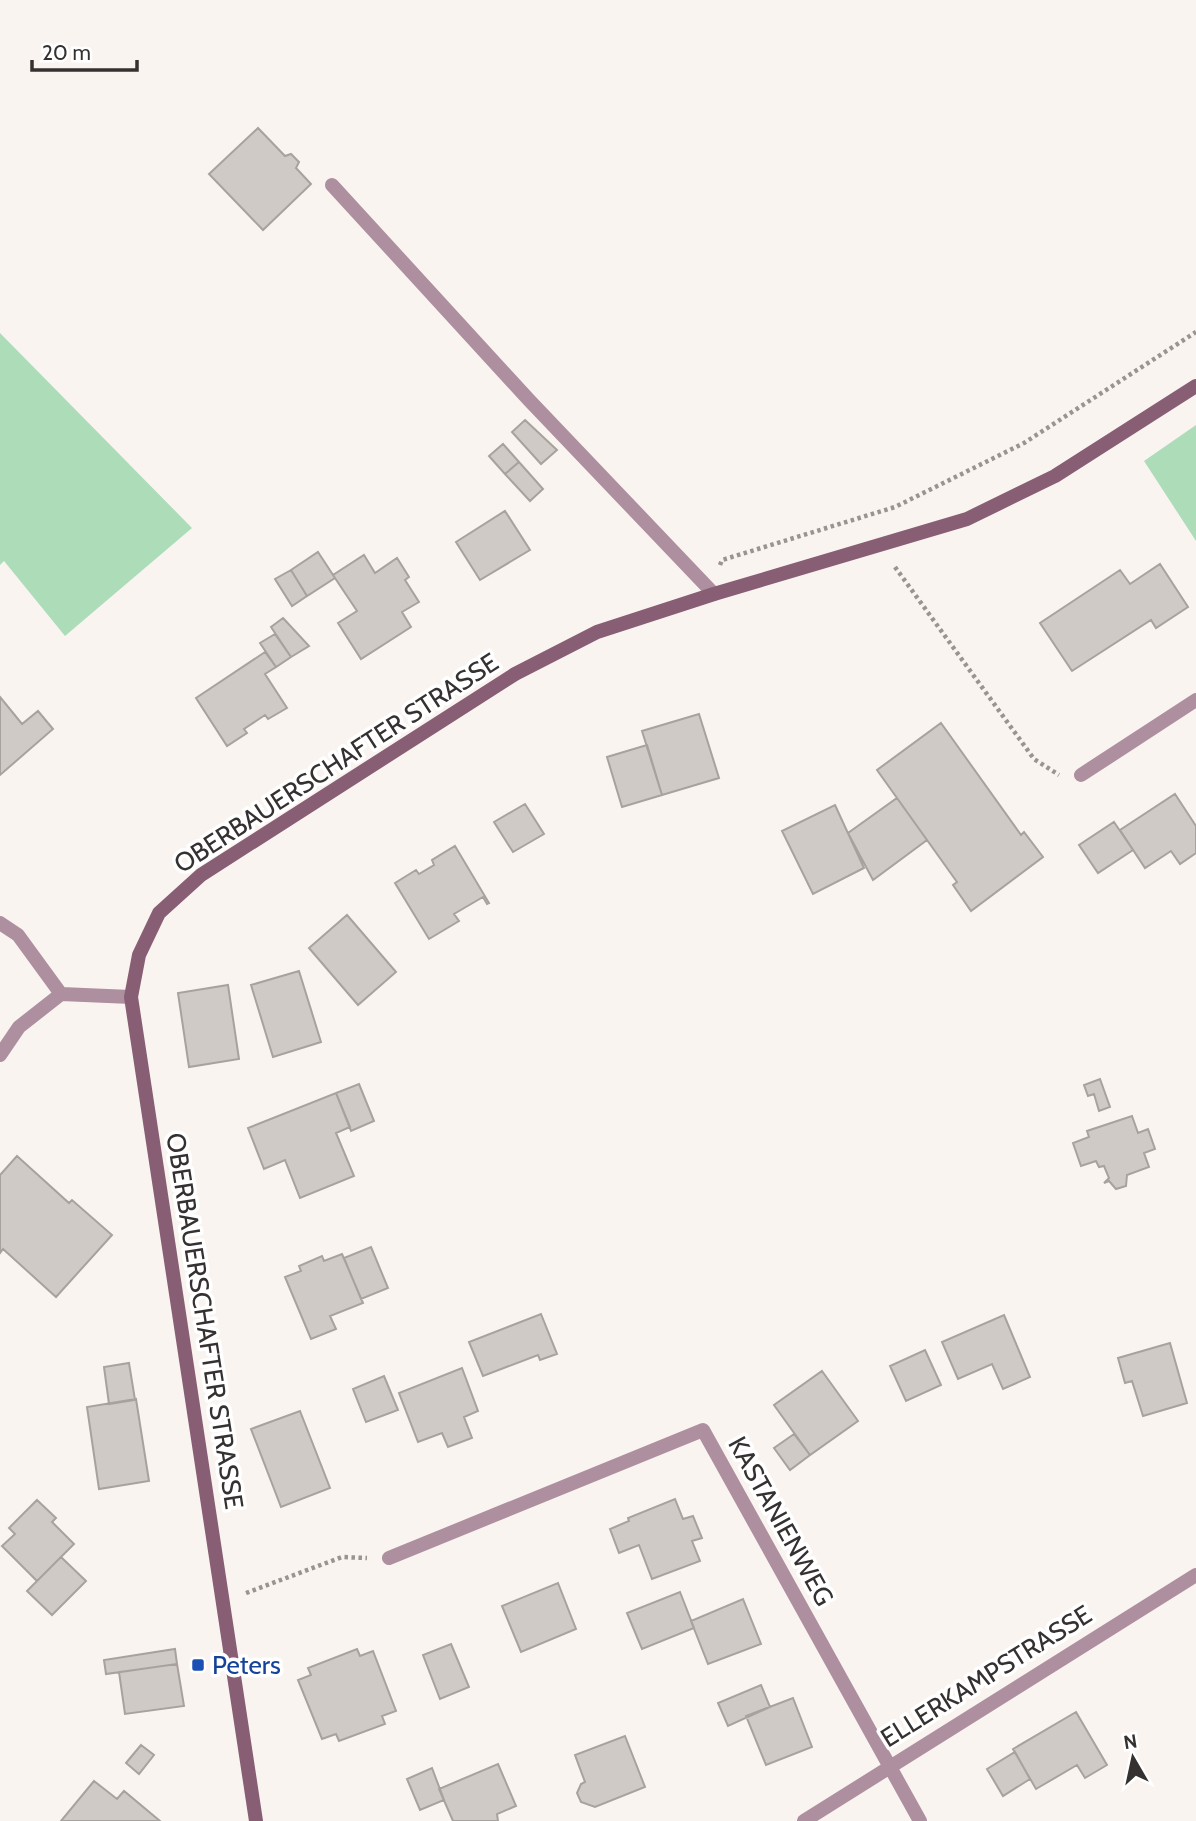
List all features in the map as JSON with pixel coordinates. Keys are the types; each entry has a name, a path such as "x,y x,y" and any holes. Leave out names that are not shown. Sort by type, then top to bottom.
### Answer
{"main road":[{"name":"OBERBAUERSCHAFTER STRASSE","path":"256,1821 131,997 139,955 159,913 201,875 515,674 597,632 714,593 881,547 967,519 1055,476 1196,386"}],"street":[{"path":"332,185 529,400 714,593"},
{"path":"1081,775 1196,700"},
{"path":"0,923 19,935 61,994"},
{"path":"0,1055 19,1027 61,994 131,997"},
{"name":"KASTANIENWEG","path":"389,1558 703,1430 920,1821"},
{"name":"ELLERKAMPSTRASSE","path":"804,1821 1196,1574"}],"path":[{"path":"714,593 722,560 895,507 1024,443 1196,332"},
{"path":"881,547 1034,759 1056,775 1081,775"},
{"path":"222,1602 342,1557 389,1558"}],"green space":[{"path":"0,333 192,528 65,636 4,561 0,565"},
{"path":"1196,425 1196,541 1144,461"}],"building":[{"path":"258,128 285,156 291,154 299,162 296,168 311,184 263,230 209,174"},
{"path":"525,420 557,450 541,464 512,432"},
{"path":"503,444 519,462 505,474 489,456"},
{"path":"519,462 543,489 530,501 505,474"},
{"path":"505,511 530,550 480,580 456,542"},
{"path":"318,552 335,578 307,596 291,570"},
{"path":"364,555 375,573 397,558 409,577 405,580 419,602 402,612 411,627 361,659 338,623 357,611 333,575"},
{"path":"1160,564 1188,607 1156,628 1151,620 1072,671 1040,623 1120,570 1130,584"},
{"path":"291,570 307,596 292,606 275,579"},
{"path":"283,618 309,646 291,657 271,627"},
{"path":"275,634 291,657 276,667 260,643"},
{"path":"265,652 276,667 265,674 287,708 268,719 265,715 244,729 247,733 227,746 196,698"},
{"path":"0,697 22,724 38,711 53,729 0,775"},
{"path":"699,714 719,778 662,795 642,731"},
{"path":"941,723 1021,835 1024,832 1043,857 971,911 953,885 957,882 877,770"},
{"path":"647,745 662,795 622,807 607,757"},
{"path":"1175,794 1196,826 1196,853 1180,864 1171,851 1145,868 1120,830"},
{"path":"897,798 927,840 873,880 848,833"},
{"path":"525,804 544,834 513,852 494,822"},
{"path":"835,805 864,868 813,894 782,831"},
{"path":"1114,822 1133,850 1098,873 1079,845"},
{"path":"455,846 489,903 487,904 483,897 454,914 459,921 429,939 395,883 416,870 419,874 434,865 432,860"},
{"path":"347,915 396,972 358,1005 309,948"},
{"path":"299,971 321,1042 273,1057 251,985"},
{"path":"228,985 239,1059 189,1067 178,993"},
{"path":"1100,1079 1110,1107 1099,1111 1094,1094 1088,1096 1084,1085"},
{"path":"359,1084 374,1121 351,1131 336,1093"},
{"path":"336,1093 350,1127 336,1133 354,1176 300,1198 285,1160 264,1169 248,1128"},
{"path":"1132,1116 1138,1133 1148,1129 1155,1149 1144,1153 1149,1167 1127,1175 1126,1186 1116,1189 1109,1181 1104,1183 1109,1178 1104,1166 1099,1167 1096,1161 1081,1166 1073,1143 1089,1137 1087,1131"},
{"path":"17,1156 69,1203 72,1200 112,1235 56,1297 3,1249 0,1253 0,1175"},
{"path":"371,1247 388,1288 361,1299 344,1258"},
{"path":"342,1254 363,1303 330,1316 336,1329 311,1339 285,1277 301,1271 299,1266 322,1256 324,1261"},
{"path":"541,1314 557,1354 540,1360 538,1355 483,1376 469,1342"},
{"path":"1004,1315 1030,1377 1003,1389 992,1364 958,1379 942,1342"},
{"path":"1170,1343 1187,1403 1143,1416 1132,1381 1125,1383 1118,1358"},
{"path":"925,1350 941,1385 906,1401 890,1366"},
{"path":"129,1363 135,1400 109,1404 104,1367"},
{"path":"462,1368 478,1411 464,1417 472,1438 448,1447 442,1433 418,1442 399,1393"},
{"path":"822,1371 858,1421 810,1455 774,1405"},
{"path":"384,1376 398,1410 366,1422 353,1389"},
{"path":"136,1399 149,1481 99,1489 87,1407"},
{"path":"300,1411 330,1488 281,1507 251,1429"},
{"path":"794,1434 810,1455 790,1470 774,1448"},
{"path":"675,1499 683,1519 693,1516 702,1538 692,1541 700,1561 652,1579 639,1545 619,1553 610,1529 629,1521 628,1518"},
{"path":"37,1500 56,1518 52,1522 74,1544 37,1581 2,1546 15,1534 9,1528"},
{"path":"61,1557 86,1581 52,1615 27,1591"},
{"path":"558,1583 576,1629 521,1652 502,1606"},
{"path":"680,1592 694,1628 642,1649 627,1613"},
{"path":"743,1599 761,1644 708,1664 691,1621"},
{"path":"451,1644 469,1687 440,1699 423,1655"},
{"path":"175,1649 177,1664 106,1674 104,1660"},
{"path":"357,1649 360,1656 373,1651 396,1711 382,1716 385,1724 339,1741 336,1734 322,1739 298,1680 311,1675 308,1668"},
{"path":"177,1664 184,1706 125,1714 119,1672"},
{"path":"761,1685 770,1707 728,1726 718,1703"},
{"path":"793,1698 812,1747 766,1765 746,1716"},
{"path":"1076,1712 1107,1765 1085,1778 1077,1765 1036,1789 1013,1749"},
{"path":"625,1736 645,1787 595,1807 581,1802 577,1793 585,1782 575,1755"},
{"path":"141,1745 154,1755 139,1774 126,1763"},
{"path":"1015,1752 1030,1779 1003,1796 987,1769"},
{"path":"498,1764 516,1806 497,1814 498,1821 453,1821 439,1789"},
{"path":"432,1768 444,1800 420,1810 407,1779"},
{"path":"94,1781 117,1799 124,1791 160,1821 61,1821"}],"place":[{"name":"Peters","path":"198,1665"}]}
